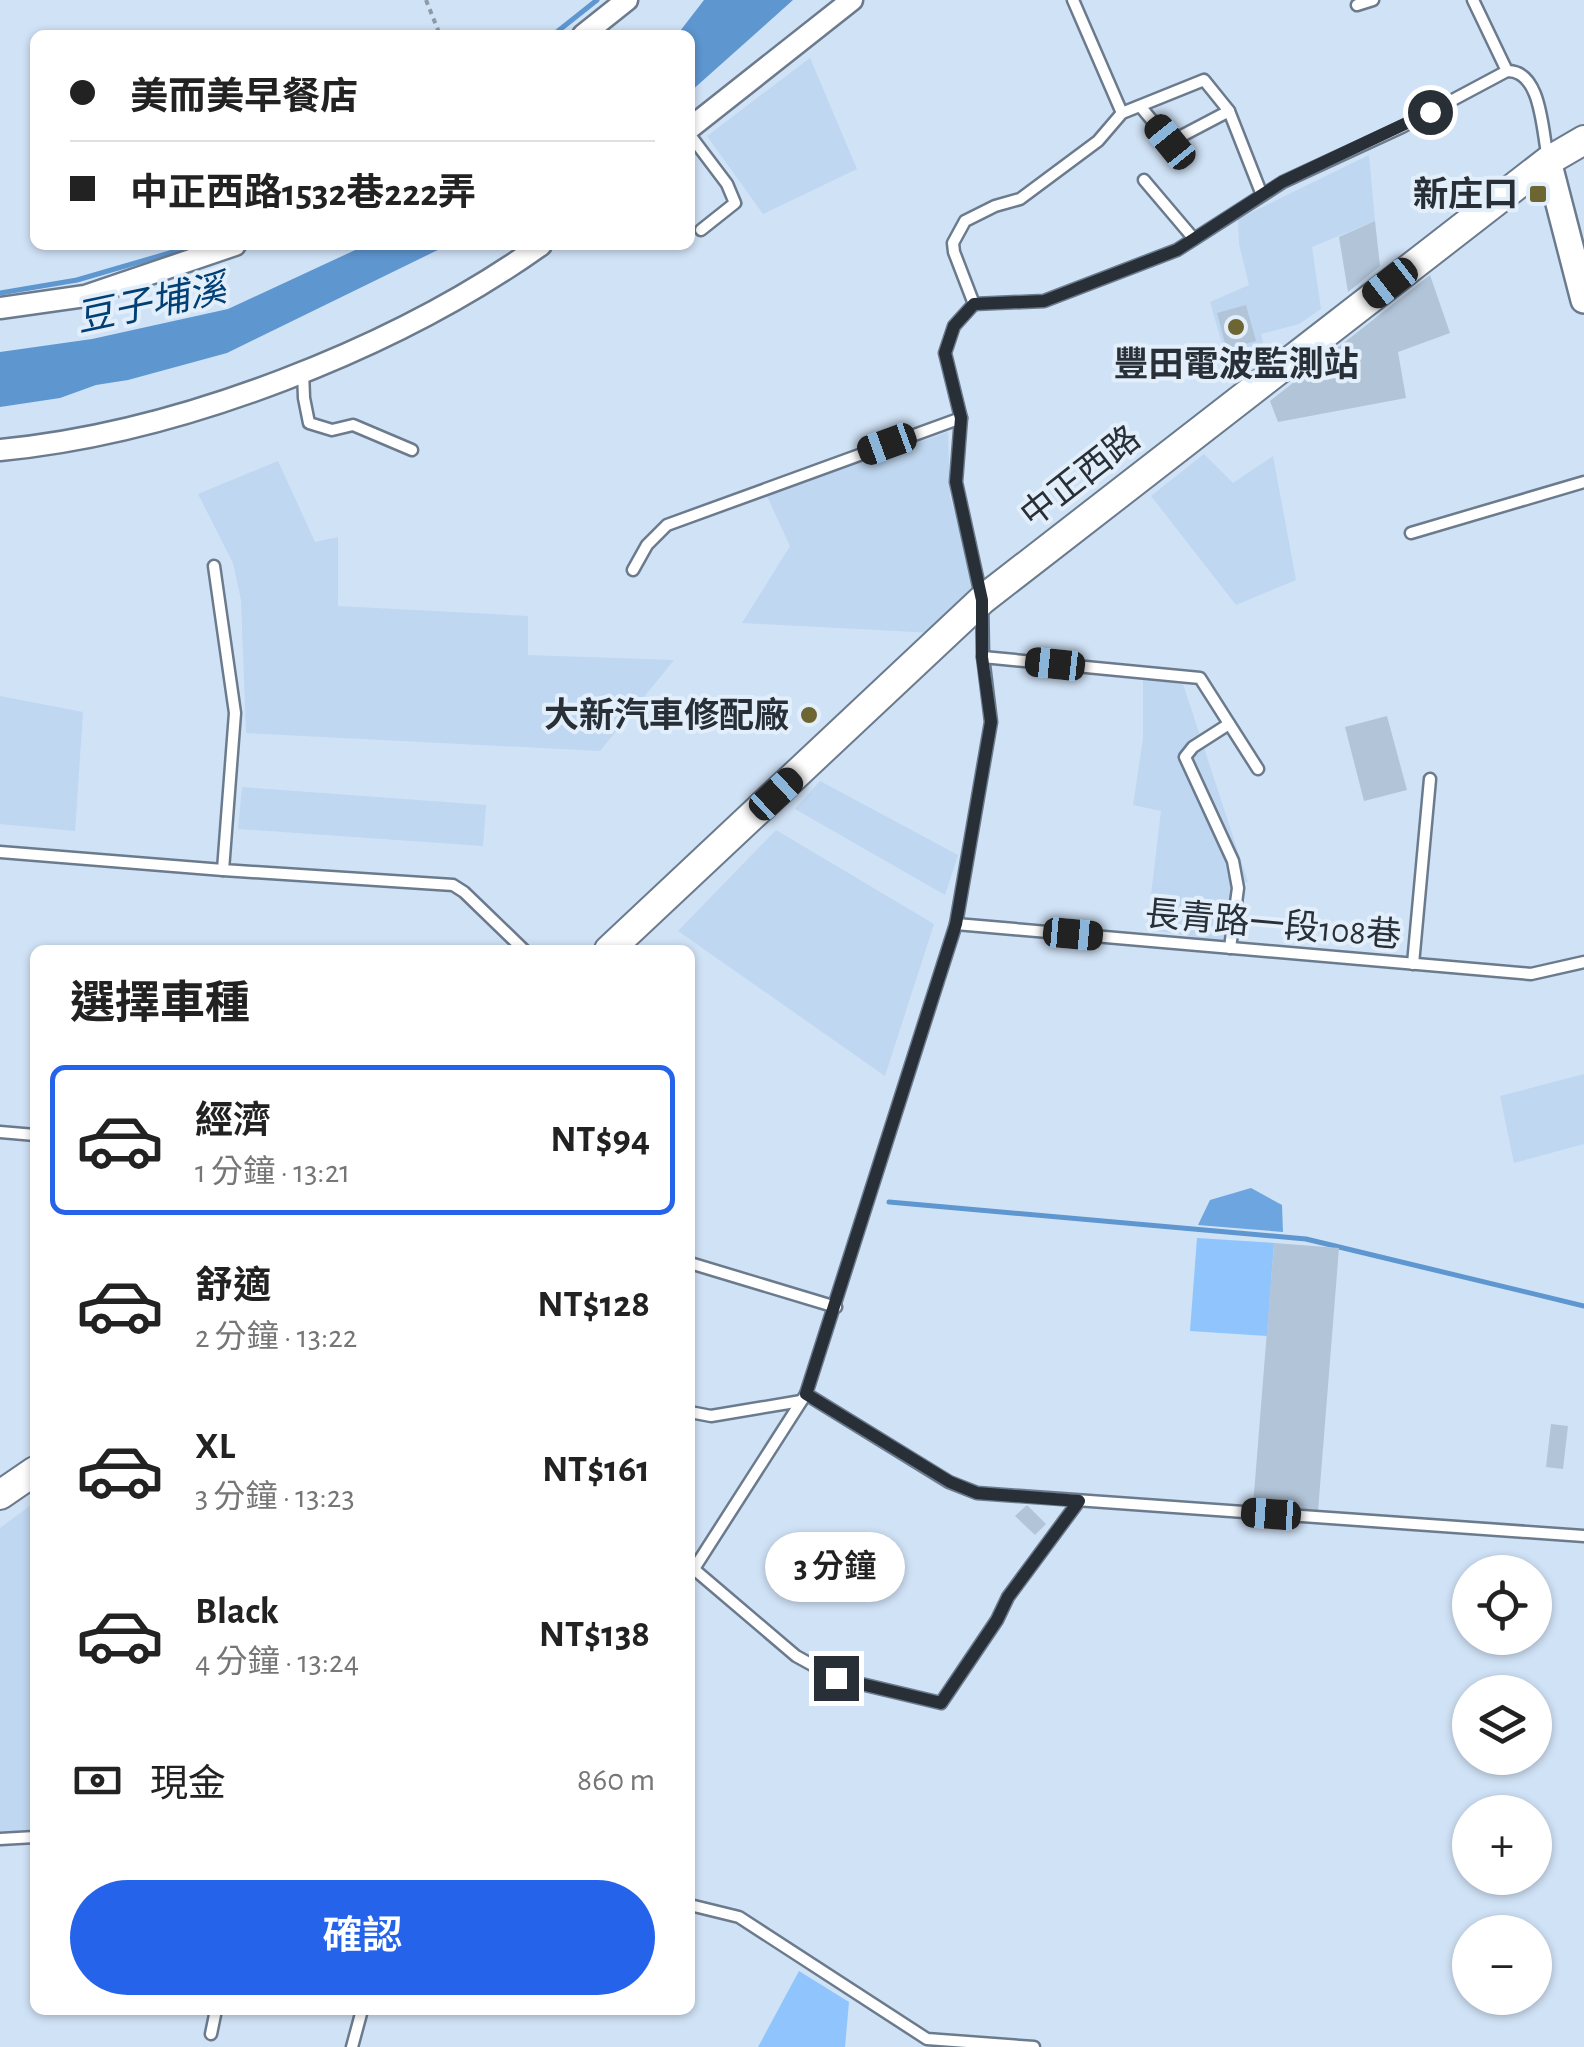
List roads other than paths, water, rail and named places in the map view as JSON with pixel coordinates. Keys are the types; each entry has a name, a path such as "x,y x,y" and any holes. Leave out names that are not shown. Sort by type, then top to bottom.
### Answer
{"main road":[{"name":"中正西路","path":"614,945 982,600 1548,161 1584,140"},
{"path":"0,1495 30,1474"}],"street":[{"path":"589,30 627,0"},
{"path":"695,128 852,0"},
{"path":"1548,161 1583,294"},
{"path":"0,308 84,296 220,250"},
{"path":"0,450 95,434 200,408 303,370 397,332 486,284 534,250"}],"lane":[{"path":"1073,0 1122,113"},
{"path":"1356,5 1373,0"},
{"path":"1473,0 1507,71"},
{"path":"695,1568 803,1397 836,1307 956,924 991,722 982,657 982,600 956,482 961,418 945,353 954,326 974,304 1044,301 1177,250 1282,182 1402,127 1507,71 1516,71 1528,79 1534,90 1548,161"},
{"path":"974,304 953,243 965,221 1020,199 1098,141 1122,113 1204,80 1229,111 1262,195"},
{"path":"1140,106 1170,142 1229,111"},
{"path":"695,139 727,184 735,203 702,230"},
{"path":"1144,180 1194,238"},
{"path":"303,370 309,423 332,430 353,425 412,450"},
{"path":"633,570 647,544 667,524 961,418"},
{"path":"1412,533 1584,482"},
{"path":"214,566 235,712 223,870"},
{"path":"982,657 1200,678 1258,769"},
{"path":"1229,724 1184,756 1233,862 1238,888 1230,948"},
{"path":"1413,964 1430,779"},
{"path":"0,852 453,885 519,945"},
{"name":"長青路一段108巷","path":"956,924 1531,974 1584,962"},
{"path":"0,1132 30,1135"},
{"path":"695,1265 836,1307"},
{"path":"695,1413 711,1416 803,1397 950,1482 977,1493 1584,1536"},
{"path":"695,1575 796,1656 836,1678 941,1703 1008,1597 1079,1501"},
{"path":"0,1840 30,1837"},
{"path":"695,1906 739,1917 928,2039 1034,2047"},
{"path":"211,2034 215,2015"},
{"path":"352,2047 361,2015"}],"waterway":[{"path":"559,30 597,0"},
{"name":"豆子埔溪","path":"0,293 77,280 180,250"},
{"path":"889,1202 1306,1239 1584,1306"}],"place":[{"name":"新庄口","path":"1538,194"},
{"name":"豐田電波監測站","path":"1236,327"},
{"name":"大新汽車修配廠","path":"809,715"}]}
